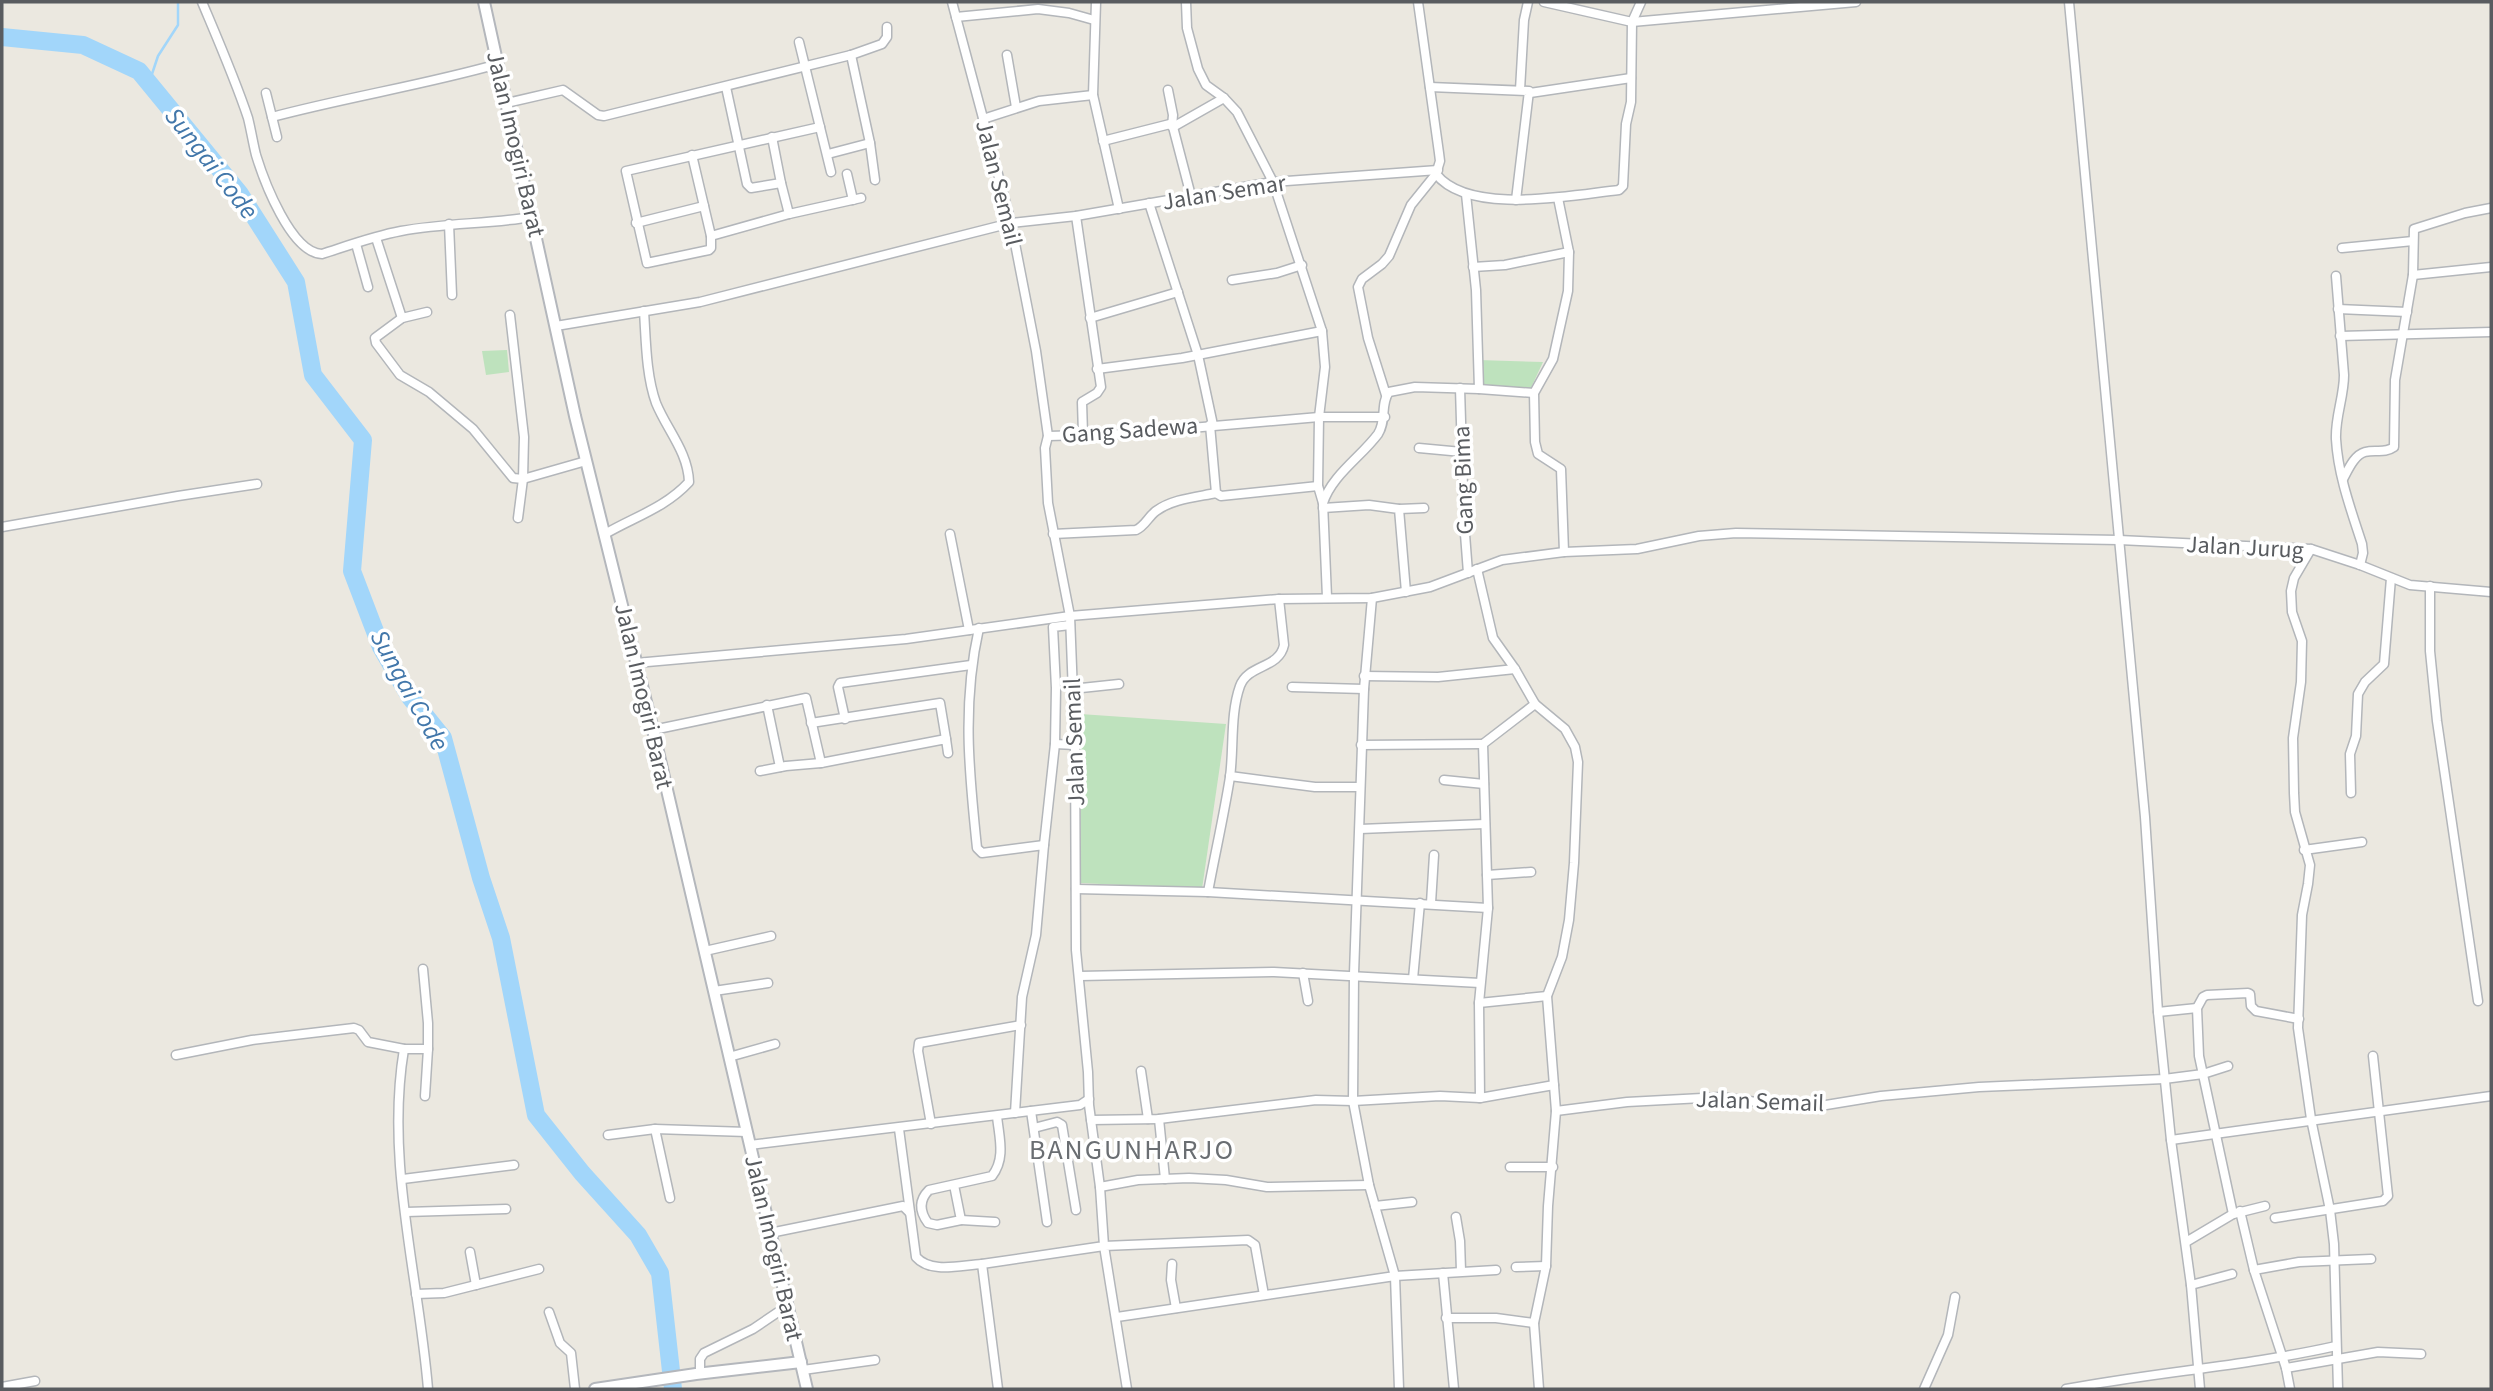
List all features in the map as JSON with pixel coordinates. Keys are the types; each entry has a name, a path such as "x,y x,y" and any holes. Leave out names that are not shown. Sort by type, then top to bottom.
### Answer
{"main road":[{"name":"Jalan Imogiri Barat","path":"484,2 586,461 653,730 807,1389"},
{"path":"603,1389 700,1373 802,1366"}],"street":[{"path":"202,2 248,119 256,155 269,190 287,224 311,253 322,254 398,231 532,217"},
{"name":"Jalan Semail","path":"952,2 1011,223 1036,351 1048,436 1045,448 1048,503 1070,621 1075,745 1076,950 1090,1119 1100,1187 1104,1246 1127,1389"},
{"path":"1096,2 1093,95 1119,209"},
{"path":"1186,2 1188,28 1198,69 1206,85 1237,112 1273,182 1322,331 1325,367 1319,417 1327,597"},
{"path":"1321,498 1379,433 1385,417 1386,395 1368,338 1358,287 1362,279 1389,256 1411,205 1437,172 1440,161 1418,2"},
{"path":"1520,90 1524,20 1528,2"},
{"path":"1544,2 1632,23 1856,2"},
{"path":"1437,172 1454,191 1516,200 1619,190 1623,186 1626,124 1631,102 1632,23 1642,2"},
{"path":"2069,2 2145,817 2164,1079 2191,1284 2200,1389"},
{"path":"956,17 1038,9 1094,20"},
{"path":"507,103 563,90 598,115 604,116 851,55 882,44 887,37 887,27"},
{"path":"799,41 831,172"},
{"path":"851,55 876,180"},
{"path":"1007,55 1016,107"},
{"path":"272,117 452,77 498,64"},
{"path":"1430,87 1527,90 1530,93 1631,78"},
{"path":"726,87 749,188 781,183"},
{"path":"1168,90 1173,127 1191,196"},
{"path":"266,93 277,137"},
{"path":"1516,200 1530,93"},
{"path":"983,119 1016,107 1048,100 1093,95"},
{"path":"1173,127 1224,98"},
{"path":"1103,141 1168,124 1173,127"},
{"path":"692,155 711,236 711,248 648,264 636,223 626,171 692,155 738,144 820,127"},
{"path":"772,137 789,214"},
{"path":"828,154 870,143"},
{"name":"Jalan Semar","path":"556,326 700,302 1011,223 1076,216 1273,182 1437,172"},
{"path":"711,236 789,214 857,199 847,174"},
{"path":"1466,194 1474,267 1479,389"},
{"path":"1558,198 1569,252 1568,291 1553,359 1534,393 1536,449 1541,457 1562,471 1564,552"},
{"path":"1149,203 1198,355 1212,425 1216,493"},
{"path":"636,223 704,206"},
{"path":"2343,478 2354,460 2362,453 2381,452 2394,447 2395,380 2413,275 2413,241 2416,227 2491,208"},
{"path":"1076,216 1101,387 1097,393 1082,402 1083,434"},
{"path":"449,224 452,295"},
{"path":"376,237 402,318"},
{"path":"2342,248 2413,241"},
{"path":"356,244 368,287"},
{"path":"1474,267 1569,252"},
{"path":"1233,280 1277,273 1302,265"},
{"path":"2413,275 2491,267"},
{"path":"2336,276 2344,388 2337,416 2336,440 2343,478 2362,544 2360,565"},
{"path":"1090,318 1178,292"},
{"path":"2338,309 2407,312"},
{"path":"605,534 655,509 689,482 687,463 662,415 651,384 644,311"},
{"path":"427,312 402,318 375,338 400,375 429,392 465,422 482,438 513,478 523,479 586,461"},
{"path":"510,315 524,437 523,479 518,518"},
{"path":"1097,369 1198,355 1322,331"},
{"path":"2340,336 2491,332"},
{"path":"1386,395 1403,388 1460,388 1534,393"},
{"name":"Gang Bima","path":"1460,388 1468,573"},
{"name":"Gang Sadewa","path":"1048,436 1121,434 1319,417 1385,417"},
{"path":"1419,448 1462,452"},
{"path":"2,527 257,484"},
{"path":"1053,534 1136,530 1157,510 1216,493 1231,497 1321,498 1399,509 1424,508"},
{"path":"1399,509 1406,592"},
{"name":"Jalan Jurug","path":"636,663 906,639 979,628 1279,599 1373,598 1430,587 1502,560 1564,552 1637,549 1699,536 1736,533 2119,540 2311,549 2420,587 2491,592"},
{"path":"950,534 969,630"},
{"path":"2311,549 2294,578 2291,591 2292,612 2302,641 2301,682 2292,748 2295,812 2309,865 2302,915 2299,1019 2311,1119 2330,1210 2338,1389"},
{"path":"1477,569 1493,638 1535,704 1565,729 1575,747 1578,762 1569,920 1562,957 1547,996 1556,1111 1546,1266 1534,1323 1539,1389"},
{"path":"2351,793 2350,754 2356,736 2359,688 2384,664 2391,578"},
{"path":"2430,586 2430,651 2437,721 2478,1001"},
{"path":"1373,598 1364,676 1354,974 1353,1101 1369,1185 1395,1276 1399,1389"},
{"path":"1208,892 1230,776 1236,703 1242,681 1255,670 1277,659 1283,651 1279,599"},
{"path":"1015,1114 1024,980 1036,935 1055,744 1054,627 1070,621"},
{"path":"979,628 971,665 967,753 977,850 982,853 1044,845"},
{"path":"845,719 838,687 840,683 971,665"},
{"path":"1364,676 1438,677 1515,669"},
{"path":"1056,678 1072,677"},
{"path":"1072,689 1119,684"},
{"path":"1292,687 1364,689"},
{"path":"653,730 806,698 821,763"},
{"path":"811,723 940,703 948,753"},
{"path":"1362,745 1483,744 1535,704"},
{"path":"766,705 780,767"},
{"path":"760,771 821,763 946,739"},
{"path":"1055,744 1075,745"},
{"path":"1480,1098 1479,1003 1488,908 1483,744"},
{"path":"1230,776 1315,787 1360,787"},
{"path":"1444,780 1484,784"},
{"path":"1360,829 1485,824"},
{"path":"2304,850 2362,842"},
{"path":"1431,903 1434,855"},
{"path":"1486,875 1531,872"},
{"path":"1076,890 1208,892 1488,908"},
{"path":"1413,979 1420,903"},
{"path":"705,951 771,936"},
{"path":"423,969 428,1023 425,1096"},
{"path":"1080,976 1303,973 1480,983"},
{"path":"1303,973 1308,1001"},
{"path":"714,991 768,983"},
{"path":"2290,1389 2286,1368 2215,1135 2199,1056 2197,1008 2207,995 2248,993 2256,1010 2299,1019"},
{"path":"1479,1003 1547,996"},
{"path":"2158,1012 2197,1008"},
{"path":"931,1124 918,1051 919,1043 1021,1025"},
{"path":"176,1055 252,1041 354,1028 359,1030 368,1042 404,1049 428,1049"},
{"path":"729,1057 775,1045"},
{"path":"404,1049 397,1120 405,1213 428,1389"},
{"path":"2275,1218 2383,1201 2388,1196 2373,1056"},
{"path":"2164,1079 2203,1074 2228,1066"},
{"path":"1141,1072 1148,1119"},
{"name":"Jalan Semail","path":"1556,1111 1627,1102 1721,1097 1803,1107 1881,1096 1979,1087 2164,1079"},
{"path":"1080,1105 1090,1119 1159,1119 1316,1100 1353,1101 1440,1096 1480,1098 1554,1085"},
{"path":"2171,1140 2491,1096"},
{"path":"750,1145 1015,1114 1080,1105 1089,1099"},
{"path":"1031,1111 1046,1223"},
{"path":"995,1222 961,1220 928,1223 922,1212 921,1202 929,1190 992,1176 1001,1158 997,1116"},
{"path":"1159,1119 1165,1179"},
{"path":"1034,1128 1057,1122 1062,1125 1076,1210"},
{"path":"608,1136 656,1129 747,1132"},
{"path":"656,1129 670,1198"},
{"path":"899,1129 916,1257 921,1263 937,1267 982,1264 1104,1246 1252,1241 1264,1295"},
{"path":"403,1179 514,1165"},
{"path":"1510,1167 1553,1167"},
{"path":"1100,1187 1138,1180 1165,1179 1226,1180 1267,1187 1369,1185"},
{"path":"954,1185 961,1220"},
{"path":"1375,1206 1412,1202"},
{"path":"771,1233 903,1206 912,1215"},
{"path":"2186,1242 2237,1212 2265,1206"},
{"path":"405,1213 506,1209"},
{"path":"912,1215 922,1212"},
{"path":"1456,1217 1461,1271"},
{"path":"470,1252 476,1285"},
{"path":"2254,1270 2299,1262 2371,1259"},
{"path":"982,1264 998,1389"},
{"path":"1172,1264 1171,1280 1176,1308"},
{"path":"1516,1267 1546,1266"},
{"path":"416,1294 444,1293 539,1269"},
{"path":"1117,1317 1395,1276 1496,1270"},
{"path":"1443,1273 1454,1389"},
{"path":"2191,1284 2232,1274"},
{"path":"1924,1389 1948,1335 1955,1297"},
{"path":"700,1373 700,1359 704,1353 753,1329 788,1306"},
{"path":"549,1312 560,1343 571,1353 575,1389"},
{"path":"1446,1318 1496,1318 1534,1323"},
{"path":"2066,1389 2114,1380 2283,1358 2336,1346"},
{"path":"2286,1368 2378,1352 2421,1354"},
{"path":"802,1366 875,1360"},
{"path":"2,1387 35,1381"}],"green space":[{"path":"507,350 509,372 486,375 482,351"},
{"path":"1478,360 1543,362 1530,390 1481,386"},
{"path":"1080,714 1226,724 1202,889 1081,883"}],"waterway":[{"path":"149,83 158,56 178,25 178,2"},
{"name":"Sungai Code","path":"2,37 83,45 139,71 240,194 296,282 313,375 363,440 352,571 381,647 410,697 443,738 481,878 501,938 536,1115 582,1173 638,1235 660,1273 673,1389"}],"district":[{"name":"BANGUNHARJO","path":"1132,1149"}]}
